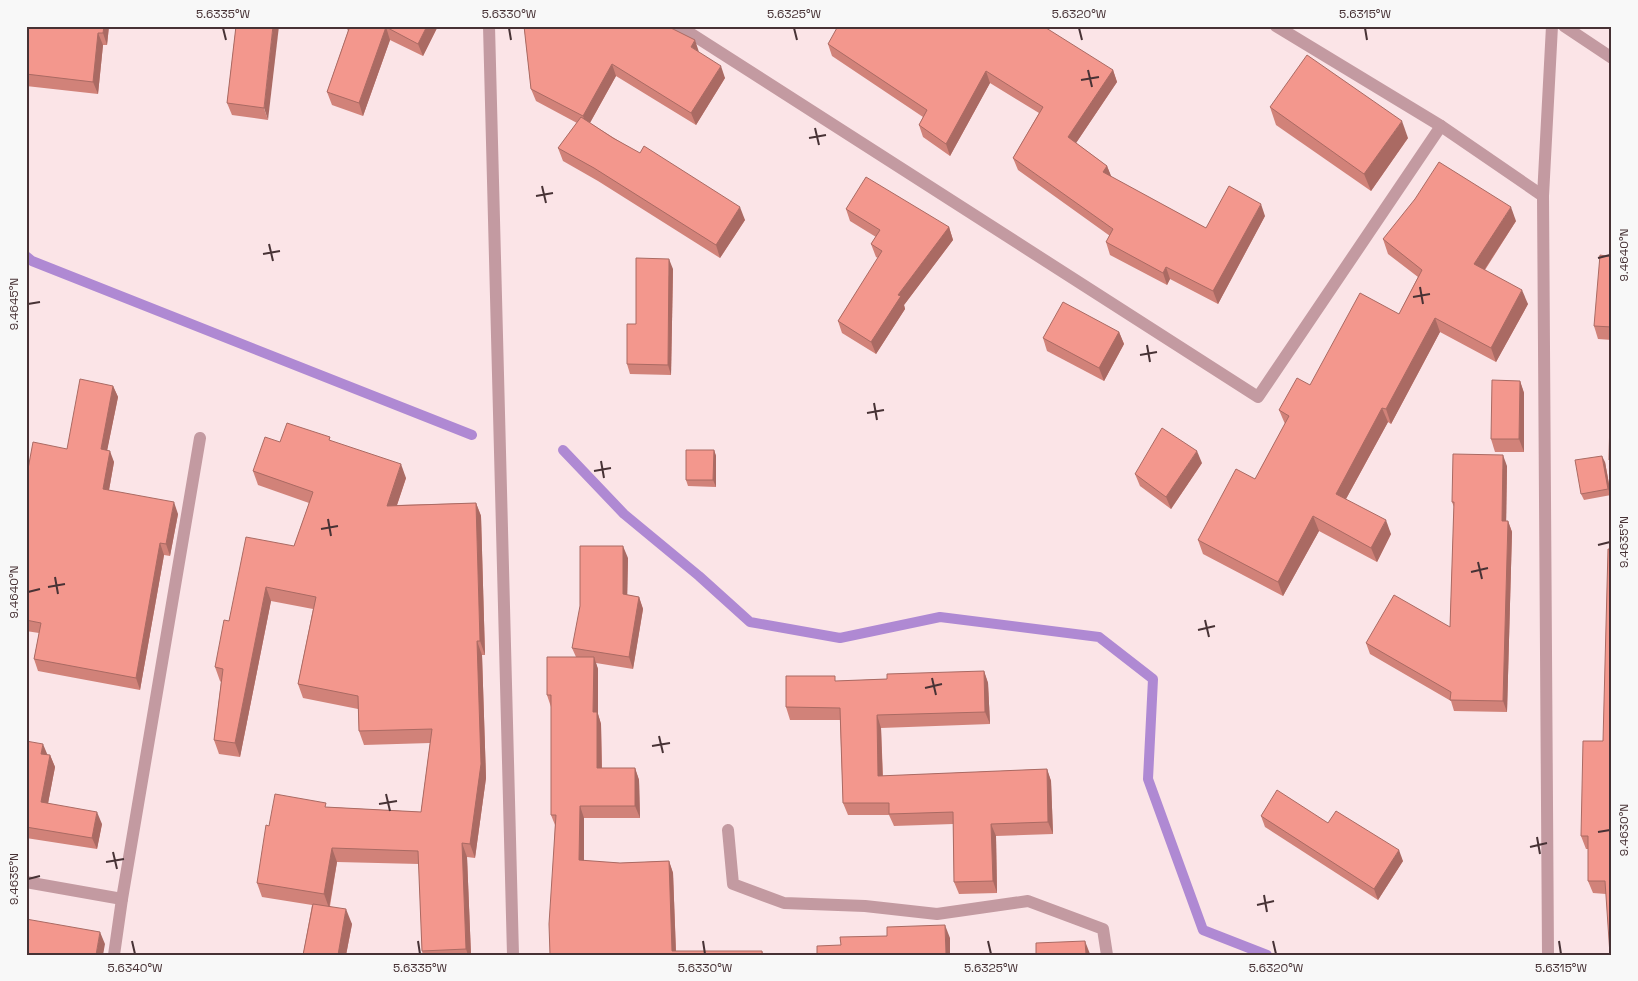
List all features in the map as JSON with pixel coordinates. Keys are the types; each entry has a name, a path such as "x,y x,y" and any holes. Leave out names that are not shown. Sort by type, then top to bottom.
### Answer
{"street":[{"path":"489,26 513,955"},
{"path":"679,26 1258,397 1441,126"},
{"path":"1276,26 1441,126 1543,196"},
{"path":"1548,955 1543,196 1552,26"},
{"path":"1564,26 1612,58"},
{"path":"114,955 200,438"},
{"path":"728,830 734,884 784,903 865,906 937,914 1028,902 1103,928 1107,955"},
{"path":"26,882 122,899"}],"building":[{"path":"26,26 104,26 103,33 98,33 93,82 26,74"},
{"path":"236,26 273,26 264,108 227,103"},
{"path":"350,26 427,26 418,44 386,27 359,103 327,92"},
{"path":"524,26 667,26 695,40 691,47 721,66 691,113 612,64 583,116 531,89"},
{"path":"838,26 1043,26 1113,70 1068,137 1107,166 1103,172 1206,228 1229,186 1261,204 1213,291 1166,267 1163,273 1106,242 1113,229 1013,158 1043,107 986,71 946,144 919,125 927,110 828,44"},
{"path":"1307,55 1402,121 1364,174 1270,107"},
{"path":"581,117 640,153 644,146 740,207 716,245 594,168 558,148"},
{"path":"1439,162 1511,207 1474,264 1522,290 1491,348 1435,318 1386,409 1382,408 1336,494 1386,520 1371,548 1313,516 1278,582 1198,540 1236,469 1255,479 1289,416 1279,410 1297,378 1310,385 1360,293 1399,314 1422,270 1383,239 1415,199"},
{"path":"866,177 949,227 898,295 901,296 871,342 838,321 882,251 871,244 880,230 846,209"},
{"path":"1600,255 1612,257 1612,327 1594,326"},
{"path":"636,258 669,259 668,365 627,364 627,324 636,324"},
{"path":"1063,302 1119,332 1099,368 1043,338"},
{"path":"80,379 113,386 101,449 110,451 103,489 174,502 166,544 160,543 136,678 34,659 41,623 26,620 26,469 28,469 33,442 67,449"},
{"path":"1492,380 1520,381 1519,439 1491,439"},
{"path":"1610,415 1612,415 1612,460 1609,460"},
{"path":"287,423 330,437 329,440 401,464 387,506 476,503 480,641 477,641 481,764 470,844 462,843 466,949 422,951 418,851 332,848 324,894 257,883 266,825 269,826 275,794 326,803 325,807 421,812 432,729 359,731 358,696 298,684 316,597 266,587 235,743 214,740 223,669 215,667 224,620 229,621 246,537 294,546 313,492 253,471 265,437 280,442"},
{"path":"1162,428 1197,451 1166,497 1135,474"},
{"path":"686,450 714,450 713,480 686,480"},
{"path":"1453,454 1503,455 1502,521 1508,521 1503,701 1450,700 1451,692 1366,643 1394,595 1450,627 1454,502 1452,502"},
{"path":"1602,456 1608,489 1581,494 1575,460"},
{"path":"580,546 623,546 623,594 639,597 629,657 572,648 580,606"},
{"path":"1608,549 1612,549 1612,955 1610,955 1605,881 1588,881 1588,836 1581,836 1583,741 1603,741"},
{"path":"547,657 594,657 593,712 597,712 597,768 635,768 635,806 580,806 579,860 620,863 669,861 672,951 762,951 762,955 550,955 549,924 556,815 551,815 551,695 547,695"},
{"path":"984,671 985,712 877,715 878,776 1047,769 1048,822 991,824 993,881 954,882 953,812 889,814 889,803 843,803 840,708 786,707 786,676 835,676 835,681 887,679 887,674"},
{"path":"26,741 43,744 41,754 50,755 41,802 97,812 92,838 26,827"},
{"path":"1277,790 1328,823 1336,811 1399,850 1374,889 1261,816"},
{"path":"313,904 346,909 338,955 303,955"},
{"path":"26,919 100,932 96,955 26,955"},
{"path":"945,925 946,955 817,955 817,946 841,945 840,937 887,936 887,927"},
{"path":"1085,941 1086,955 1036,955 1036,943"}],"waterway":[{"path":"26,256 32,261 472,435"},
{"path":"563,450 624,514 699,576 750,622 840,638 940,617 1099,637 1153,679 1148,779 1203,930 1267,955"}]}
